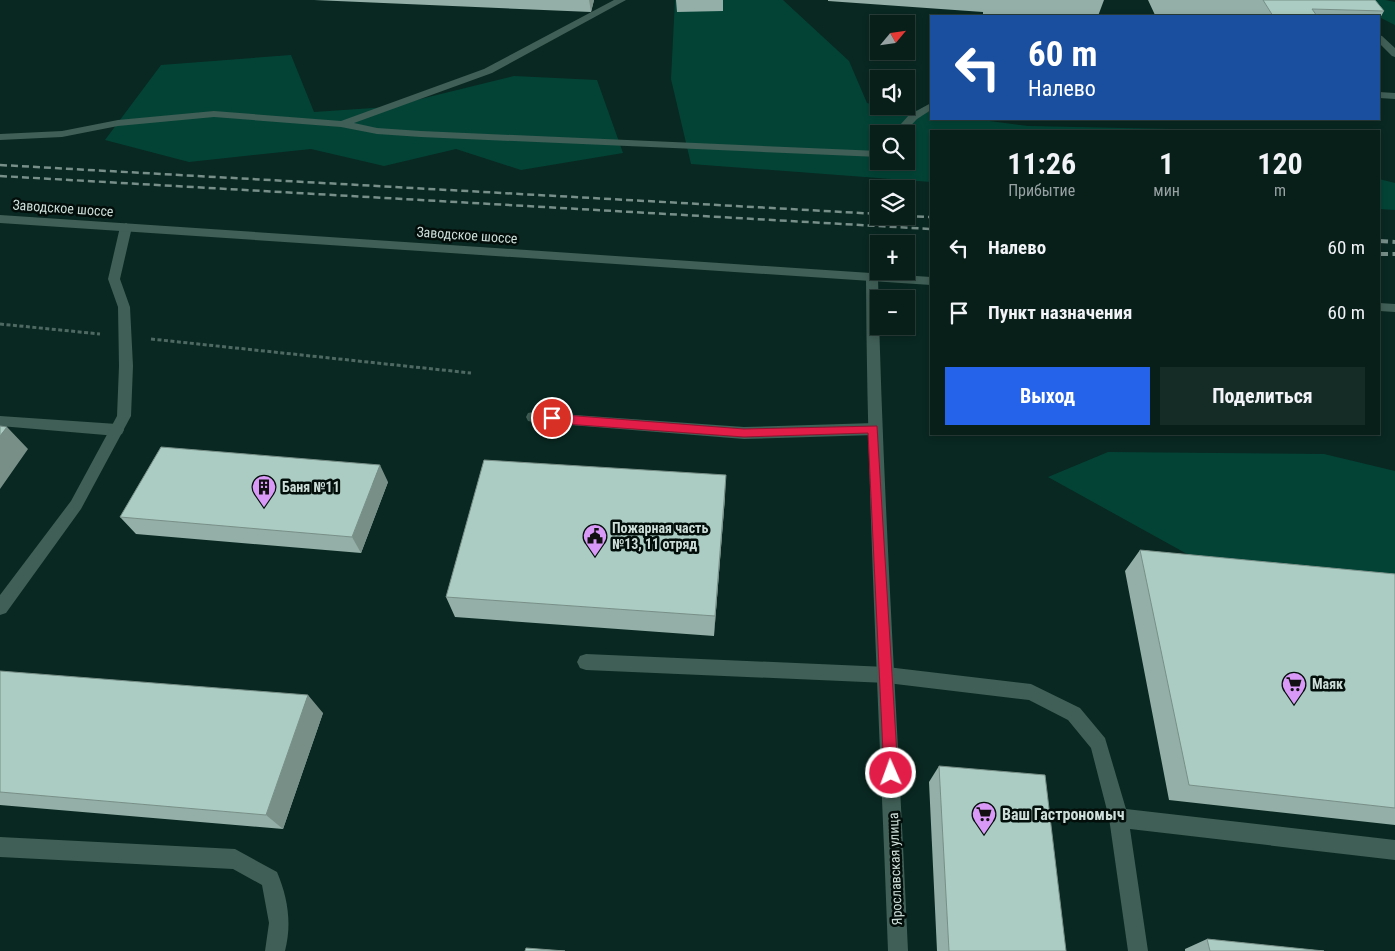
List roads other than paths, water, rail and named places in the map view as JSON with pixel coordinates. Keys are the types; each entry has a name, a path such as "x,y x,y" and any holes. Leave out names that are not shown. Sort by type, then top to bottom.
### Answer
{"street":[{"path":"340,124 488,71 621,0"},
{"path":"1380,39 1395,54"},
{"path":"1380,95 1395,96"},
{"path":"906,125 913,117 930,107"},
{"path":"0,137 62,134 118,123 214,114 340,124 378,131 421,134 870,154"},
{"name":"Заводское шоссе","path":"0,218 870,278"},
{"path":"3,599 76,505 124,416 126,366 124,307 114,279 126,227"},
{"name":"Ярославская улица","path":"872,280 874,429 887,675 898,951"},
{"name":"Заводское шоссе","path":"911,280 930,281"},
{"path":"1380,307 1395,308"},
{"path":"533,417 744,433 874,429"},
{"path":"0,421 117,430"},
{"path":"586,662 887,675 1031,692 1074,714 1099,744 1119,818 1138,951"},
{"path":"1119,818 1395,850"},
{"path":"0,847 235,859 270,879 280,912 278,941 275,951"}],"railway":[{"path":"0,165 870,213"},
{"path":"0,176 930,229"},
{"path":"915,216 930,217"},
{"path":"1380,241 1395,242"},
{"path":"1380,254 1395,254"}],"place":[{"name":"Баня №11","path":"264,508"},
{"name":"Пожарная часть №13, 11 отряд","path":"595,557"},
{"name":"Маяк","path":"1294,705"},
{"name":"Ваш Гастрономыч","path":"984,835"}]}
